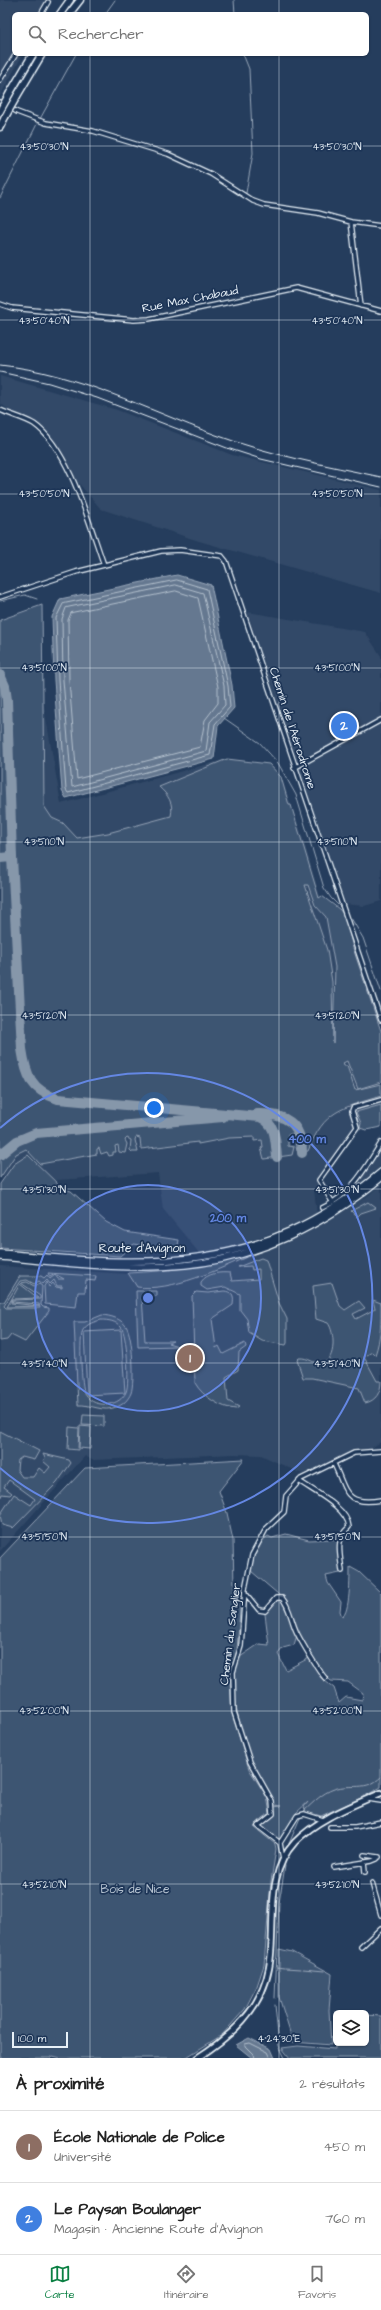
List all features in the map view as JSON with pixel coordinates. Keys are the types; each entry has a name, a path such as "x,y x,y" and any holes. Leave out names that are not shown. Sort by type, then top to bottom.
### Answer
{"highway":[{"path":"61,12 70,0"},
{"path":"71,12 80,0"},
{"path":"0,110 32,56"},
{"path":"0,127 41,56"}],"main road":[{"name":"Route d'Avignon","path":"0,1253 148,1262 179,1261 215,1255 265,1242 298,1228 341,1204 381,1172"},
{"name":"Route d'Avignon","path":"0,1257 144,1266 186,1265 220,1259 258,1249 291,1236 344,1206 381,1178"}],"street":[{"path":"42,12 48,2"},
{"path":"0,80 15,56"},
{"path":"0,102 42,122 93,131 168,154 210,174 253,201 264,205 318,213 351,222 381,226"},
{"path":"351,222 362,306"},
{"name":"Rue Max Chabaud","path":"0,304 12,308 134,320 149,319 278,290 296,288 381,311"},
{"path":"0,410 33,424 43,432 67,465 104,565 0,596"},
{"name":"Chemin de l'Aérodrome","path":"104,565 161,551 180,550 222,556 226,561 294,768 320,834 381,1020"},
{"path":"294,768 381,720"},
{"path":"333,1203 319,1180 357,1127 352,1111 353,1108 381,1100"},
{"path":"322,1208 333,1203 359,1177 381,1143"},
{"name":"Chemin du Sanglier","path":"280,1843 258,1826 273,1814 273,1805 250,1762 234,1712 233,1672 241,1646 245,1593 254,1551 266,1529 284,1512 286,1496 299,1481 354,1453 381,1452"},
{"path":"334,1464 342,1486 355,1500 364,1503 381,1500"},
{"path":"299,1481 339,1509 348,1521 349,1527 342,1533 340,1539 342,1570"},
{"path":"245,1593 259,1610 265,1611 276,1598 282,1598 297,1633 319,1671 326,1678"},
{"path":"197,2058 221,2042 239,2026 260,1996 269,1968 274,1897 278,1874 283,1859 294,1843 323,1820 381,1793"},
{"path":"367,1799 381,1801"},
{"path":"283,1859 280,1843 300,1814 323,1820"},
{"path":"330,1827 355,1827 381,1822"},
{"path":"364,1855 379,1856"},
{"path":"334,1867 364,1862 379,1856"},
{"path":"379,1856 381,1863"},
{"path":"364,1862 365,1872"},
{"path":"372,1883 381,1915"},
{"path":"361,1947 381,1928"}],"shaded area":[{"path":"0,0 53,0 45,12 12,12 12,56 22,56 0,96"},
{"path":"0,376 117,410 232,455 381,490 381,593 199,541 101,509 75,479 69,466 44,431 35,423 11,412 0,403"},
{"path":"247,612 365,632 381,656 381,901 364,906 345,904"},
{"path":"0,622 33,644 61,804 227,759 269,764 281,777 301,832 326,917 335,967 336,993 381,1046 381,1124 359,1130 314,1190 317,1216 238,1246 200,1254 163,1209 158,1173 57,1180 2,1176 0,1179"},
{"path":"381,1135 381,1166 343,1199"},
{"path":"381,1184 381,1442 369,1449 302,1474 261,1455 234,1454 92,1460 85,1456 0,1551 0,1266 126,1274 160,1273 229,1262 292,1240 336,1216 369,1195"}],"green space":[{"path":"42,605 44,806 52,818 63,823 77,838 108,833 171,816 172,807 170,800 159,787 227,759 269,764 281,777 319,898 322,896 339,909 345,916 353,948 381,1031 381,1082 358,1089 347,1061 343,1063 344,1066 347,1066 355,1090 381,1084 381,1096 345,1108 328,1119 314,1137 308,1151 299,1153 297,1151 293,1133 288,1135 288,1146 294,1147 292,1155 264,1159 261,1148 263,1147 262,1140 254,1141 254,1137 229,1138 198,1144 198,1142 141,1149 140,1138 136,1137 135,1140 138,1152 132,1152 130,1150 131,1140 127,1138 125,1140 127,1144 125,1153 119,1152 118,1145 115,1146 116,1152 113,1152 113,1155 109,1156 107,1152 101,1154 99,1148 97,1149 97,1154 40,1164 26,1149 16,1154 0,1178 0,620","holes":["305,885 308,885 315,905 326,917 335,967 333,1043 332,982 327,950"]},
{"path":"381,1105 381,1127 366,1130 360,1128 361,1123 356,1112"},
{"path":"28,1155 63,1189 71,1191 106,1222 125,1232 179,1240 177,1251 134,1244 120,1256 0,1248 0,1184 14,1164"},
{"path":"368,1202 376,1208 361,1213 357,1217 351,1211"},
{"path":"251,1255 210,1273 180,1283 165,1286 150,1288 137,1287 128,1273 190,1267"},
{"path":"261,1258 266,1260 279,1303 287,1319 286,1345 262,1341 249,1333 247,1319 240,1310 240,1294 225,1287 207,1290 201,1286 201,1282 204,1279 210,1275 218,1273 230,1273 232,1281 259,1279 259,1269 252,1270 251,1266 238,1267"},
{"path":"48,1273 96,1276 95,1281 86,1280 85,1292 78,1292 76,1307 45,1304 44,1286 47,1282 49,1287 53,1283 56,1287 62,1288 62,1286 57,1286 54,1280 50,1284 47,1280 43,1284 39,1281 34,1284 27,1280 20,1281 4,1306 6,1308 40,1308 39,1304 12,1302 13,1300 40,1299 40,1296 21,1283 27,1282 34,1286 39,1284 42,1286 41,1305 49,1308 49,1311 25,1342 11,1335 7,1340 0,1341 0,1302 4,1302 20,1276 41,1276 44,1278 47,1275 50,1279 55,1275 58,1279 64,1279 55,1274 50,1277"},
{"path":"332,1283 340,1306 345,1310 359,1301 365,1308 353,1314 356,1319 375,1309 373,1300 381,1303 380,1336 377,1349 375,1355 372,1352 364,1357 377,1381 381,1381 379,1392 375,1398 369,1402 365,1403 359,1388 312,1378 303,1378 297,1360 299,1358 303,1358 317,1363 323,1363 330,1357 333,1345 332,1333 328,1323 316,1319 313,1286"},
{"path":"20,1284 38,1298 12,1299 11,1303 39,1306 7,1307"},
{"path":"136,1291 157,1291 157,1296 142,1297 145,1341 173,1341 168,1343 178,1346 138,1347"},
{"path":"224,1291 232,1293 233,1305 212,1319 216,1348 219,1346 223,1354 245,1343 246,1347 239,1352 238,1370 226,1377 228,1401 239,1407 236,1409 213,1401 198,1388 195,1383 192,1296 196,1292 208,1293"},
{"path":"102,1315 109,1316 121,1321 126,1326 128,1331 133,1359 131,1393 123,1404 111,1409 78,1405 74,1322 85,1322","holes":["101,1320 114,1322 121,1327 125,1339 128,1369 125,1394 117,1402 106,1404 99,1404 90,1400 85,1394 82,1382 81,1342 83,1330 91,1323"]},
{"path":"121,1330 125,1393 87,1395 84,1332"},
{"path":"83,1415 104,1416 104,1426 82,1425"},
{"path":"80,1426 91,1427 90,1449 79,1448"},
{"path":"69,1427 79,1428 78,1450 68,1449"},
{"path":"0,1431 39,1451 34,1460 22,1457 18,1460 17,1470 22,1477 33,1477 39,1468 45,1473 50,1467 43,1461 45,1458 43,1454 69,1460 71,1463 57,1483 13,1528 2,1525 0,1515 14,1494 31,1505 35,1499 9,1480 4,1487 12,1493 10,1495 2,1494 0,1499"},
{"name":"Bois de Nice","path":"244,1459 219,1491 227,1513 233,1540 234,1588 241,1596 237,1650 230,1680 232,1713 249,1769 267,1797 270,1813 262,1818 254,1827 275,1844 276,1849 271,1881 264,1965 257,1986 245,2009 222,2035 185,2058 61,2058 53,2056 50,2058 0,2058 0,1558 85,1468"},
{"path":"286,1534 309,1540 334,1539 338,1542 340,1573 326,1576 328,1583 341,1602 340,1611 342,1617 347,1609 350,1586 350,1567 359,1572 381,1593 381,1787 321,1816 306,1812 304,1807 308,1802 296,1813 279,1841 260,1828 260,1825 275,1813 274,1807 281,1806 275,1805 248,1753 236,1708 234,1675 236,1664 240,1657 259,1644 269,1645 265,1614 275,1601 280,1599 283,1603 297,1635 294,1645 283,1648 278,1654 286,1670 311,1657 320,1677 334,1688 339,1703 346,1697 362,1700 363,1693 348,1682 331,1681 321,1671 299,1633 285,1600 251,1571 258,1547 264,1539 268,1536 272,1538"},
{"path":"279,1949 292,1952 332,1974 329,2010 331,2045 293,2042 279,1997"},
{"path":"369,2015 381,2016 381,2058 290,2058 282,2048 298,2046 335,2049 335,2046 369,2046"}],"water":[{"path":"177,575 211,585 232,685 234,708 218,726 214,759 66,798 62,791 54,680 52,617 60,599"},
{"path":"249,2038 271,2049 275,2058 252,2058 236,2045"}],"waterway":[{"path":"106,12 115,0"},
{"path":"234,0 235,12"},
{"path":"40,119 75,56"},
{"path":"244,56 249,69 253,153 246,193"},
{"path":"0,198 38,122"},
{"path":"0,601 25,595 37,599"},
{"path":"224,718 260,743 278,763 296,795 324,888 342,909"},
{"path":"351,918 363,938 381,991"},
{"path":"304,1811 318,1798 334,1789 341,1787 364,1786 375,1782 381,1777"},
{"path":"288,1846 300,1818"},
{"path":"275,1998 279,1903 285,1866"},
{"path":"276,1967 284,1968"},
{"path":"285,1968 300,1969"},
{"path":"303,1969 324,1971"},
{"path":"275,2005 279,2046 285,2058"}],"taxiway":[{"path":"0,675 5,686 7,700 12,857 22,1049 31,1081 42,1091 58,1099 260,1117 270,1124 274,1134 277,1157"},
{"path":"0,858 12,857"},
{"path":"257,1114 276,1115 290,1122 299,1134 302,1153"},
{"path":"0,1155 17,1141 36,1133 223,1117"}],"railway":[{"path":"0,365 28,369 83,384 236,442 298,459 381,477"},
{"path":"0,372 49,383 97,398 227,448 261,459 381,487"}],"place":[{"name":"Le Paysan Boulanger","path":"344,726"},
{"name":"École Nationale de Police","path":"190,1358"}]}
